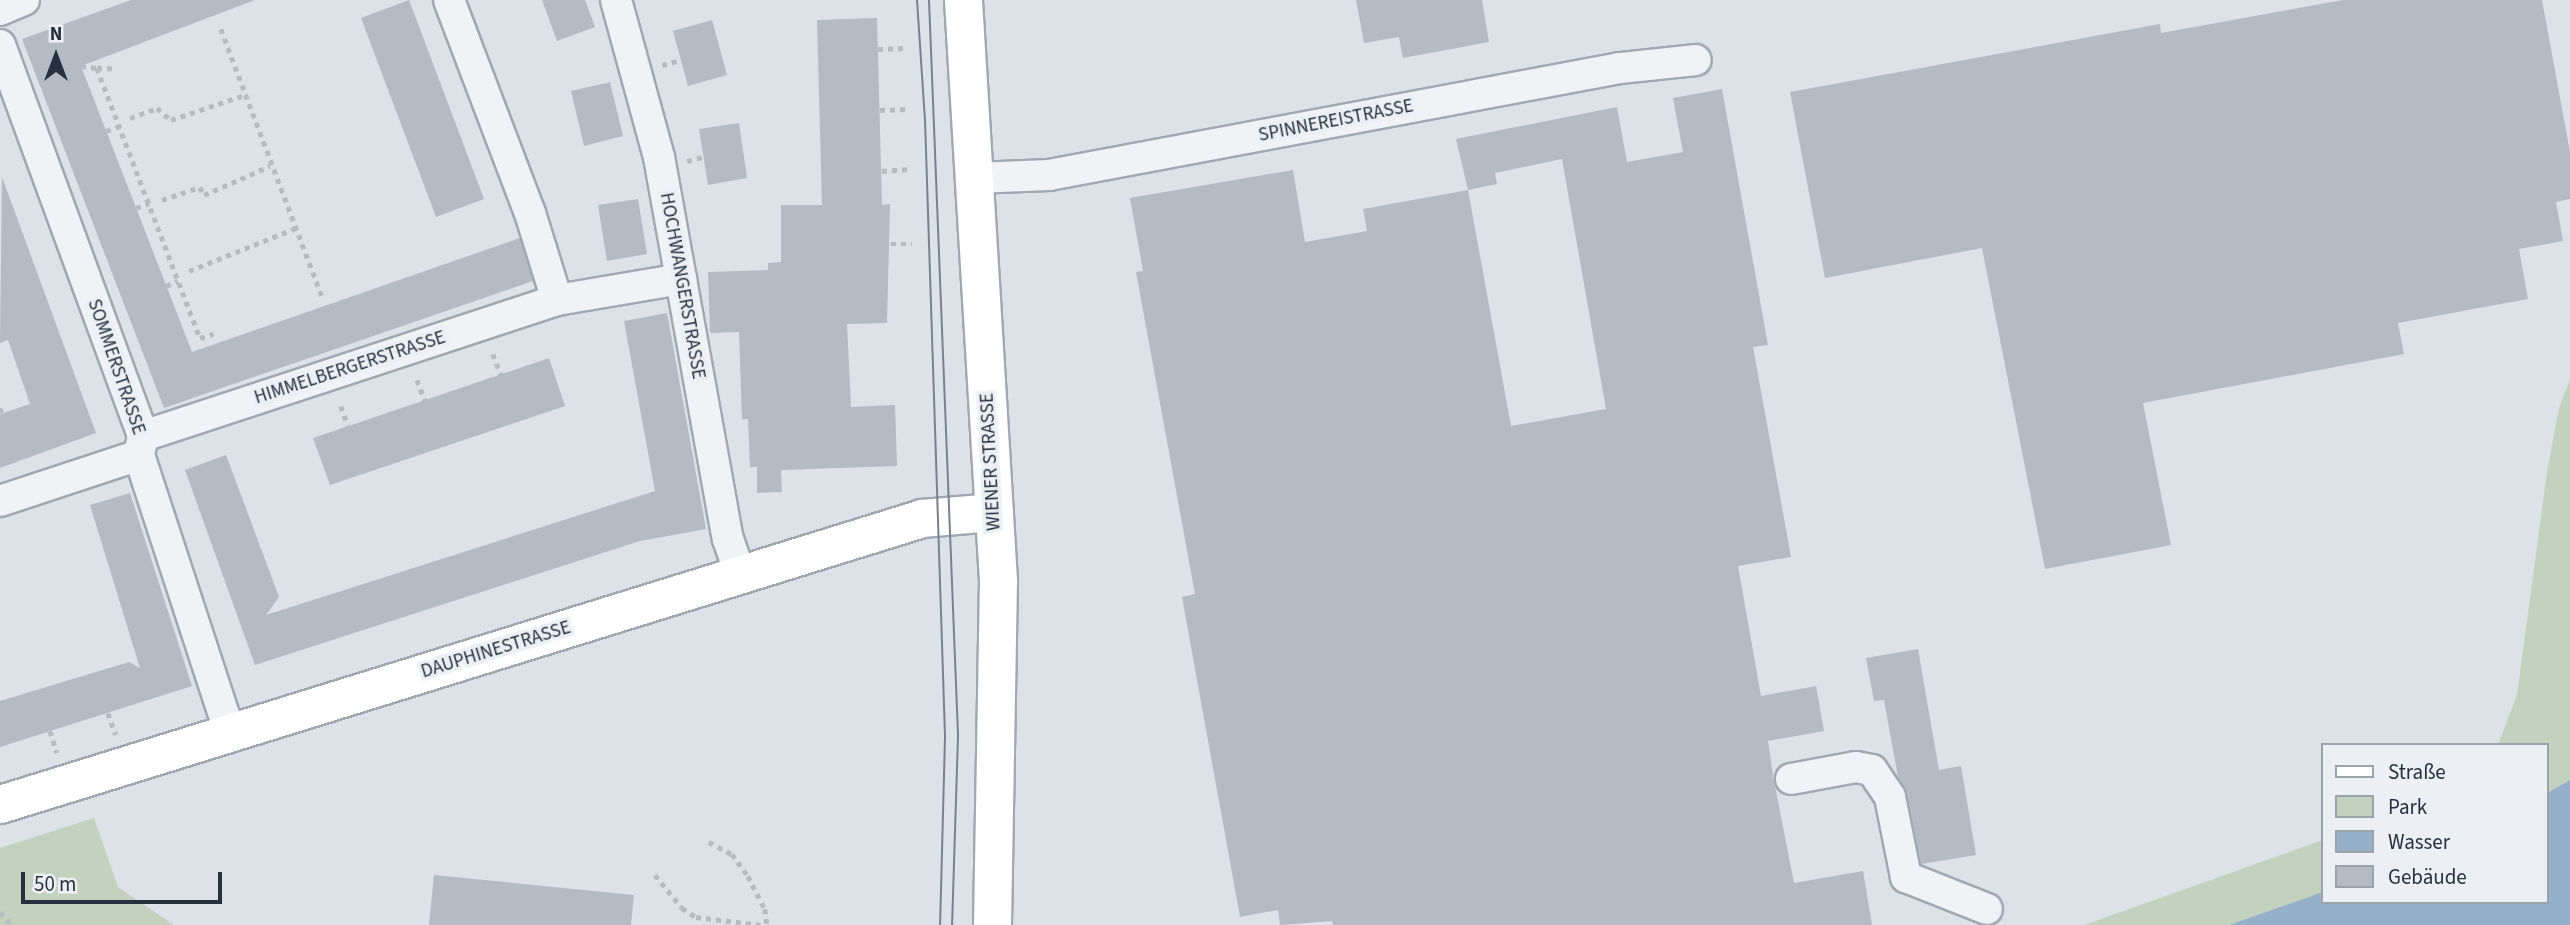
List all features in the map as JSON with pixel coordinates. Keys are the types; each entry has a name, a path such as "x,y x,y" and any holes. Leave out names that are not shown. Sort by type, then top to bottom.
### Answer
{"main road":[{"name":"WIENER STRASSE","path":"964,0 994,512 999,676 992,925"},
{"name":"DAUPHINESTRASSE","path":"0,804 922,518 994,512"}],"street":[{"path":"0,10 24,0"},
{"path":"449,0 530,213 557,300"},
{"name":"HOCHWANGERSTRASSE","path":"615,0 644,94 728,539 740,574"},
{"name":"SOMMERSTRASSE","path":"0,45 141,446 230,733"},
{"name":"SPINNEREISTRASSE","path":"975,178 1049,175 1620,68 1696,60"},
{"name":"HIMMELBERGERSTRASSE","path":"0,501 141,446 557,300 681,279"},
{"path":"1791,779 1856,767 1872,771 1889,797 1906,877 1987,909"}],"path":[{"path":"221,29 270,166 322,296"},
{"path":"878,49 904,48"},
{"path":"650,68 681,60"},
{"path":"81,66 111,69"},
{"path":"97,68 200,338 213,334"},
{"path":"130,118 157,108 172,120 244,95"},
{"path":"880,110 907,109"},
{"path":"106,131 120,125"},
{"path":"162,201 200,187 204,195 270,166"},
{"path":"881,171 910,170"},
{"path":"136,208 149,203"},
{"path":"189,271 296,228"},
{"path":"891,244 912,244"},
{"path":"166,286 178,281"},
{"path":"493,354 501,375"},
{"path":"417,380 425,400"},
{"path":"341,406 348,426"},
{"path":"108,713 116,734"},
{"path":"50,731 57,753"},
{"path":"709,842 732,854 748,876 765,909 767,925"},
{"path":"655,875 682,908 696,917 761,925"},
{"path":"0,912 12,925"}],"green space":[{"path":"2570,379 2570,780 2549,792 2549,743 2499,743 2517,695 2547,472 2559,408"},
{"path":"94,818 118,887 174,925 0,925 0,848"},
{"path":"2322,840 2322,893 2229,925 2084,925"}],"water":[{"path":"2570,780 2570,925 2229,925 2322,892 2322,904 2549,904 2549,792"}],"building":[{"path":"131,0 255,0 81,66 192,352 520,238 533,281 164,408 22,39"},
{"path":"409,0 484,199 436,217 361,18"},
{"path":"542,0 585,0 595,27 557,41"},
{"path":"1356,0 1482,0 1489,42 1403,58 1399,37 1364,43"},
{"path":"2343,0 2542,0 2570,152 2570,199 2556,202 2563,241 2519,249 2528,299 2398,323 2404,354 2143,403 2171,545 2045,569 1982,248 1825,278 1790,92 2160,24 2161,33"},
{"path":"877,18 882,205 890,204 887,323 847,324 851,407 895,405 897,466 781,470 782,492 757,493 757,467 750,467 748,419 742,419 739,332 710,333 708,272 768,270 768,263 781,262 781,205 822,205 817,20"},
{"path":"712,20 727,75 688,86 673,31"},
{"path":"610,82 623,136 584,146 571,91"},
{"path":"1722,89 1768,345 1753,347 1791,557 1738,566 1761,696 1816,686 1824,731 1768,741 1794,883 1863,871 1872,925 1333,925 1332,921 1280,925 1278,910 1240,917 1182,597 1195,594 1136,272 1143,271 1130,198 1293,170 1305,242 1367,231 1363,209 1468,190 1456,139 1617,107 1627,162 1683,152 1673,98","holes":["1562,159 1606,409 1511,426 1468,190 1497,184 1495,173"]},
{"path":"739,123 747,178 708,185 699,129"},
{"path":"2,177 96,433 0,468 0,414 30,404 8,340 0,343"},
{"path":"638,199 647,254 607,261 598,205"},
{"path":"667,313 706,529 640,541 255,665 185,470 226,455 279,597 266,615 655,491 624,321"},
{"path":"549,358 565,406 330,485 313,438"},
{"path":"130,493 192,686 0,747 0,701 129,662 140,668 90,505"},
{"path":"1918,649 1939,770 1961,766 1976,855 1921,864 1907,794 1898,777 1884,700 1874,701 1866,658"},
{"path":"434,875 634,895 631,925 429,925"}],"tram line":[{"path":"917,0 925,120 945,737 940,925"},
{"path":"929,0 958,736 952,925"}]}
